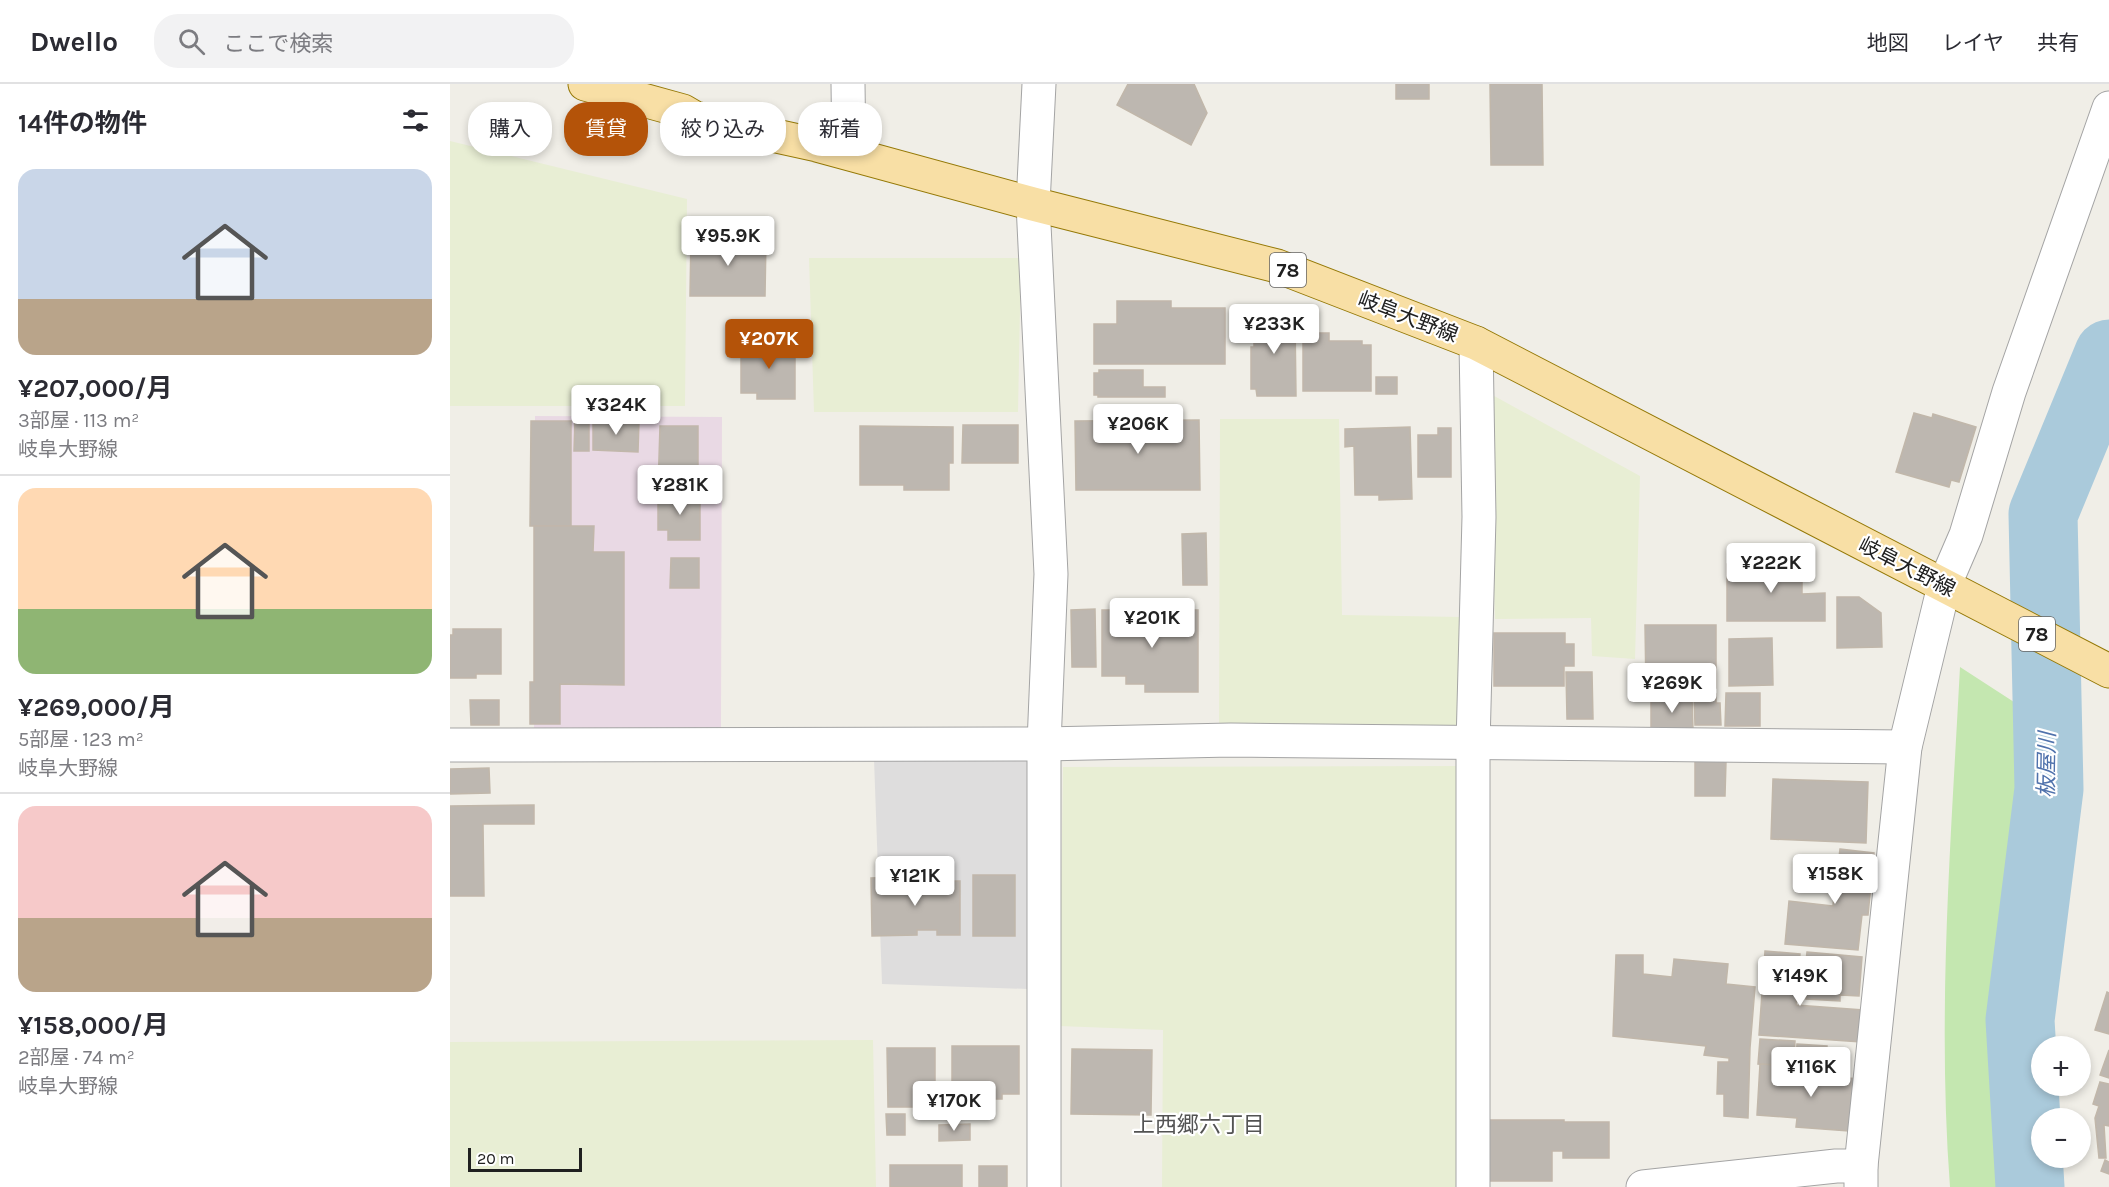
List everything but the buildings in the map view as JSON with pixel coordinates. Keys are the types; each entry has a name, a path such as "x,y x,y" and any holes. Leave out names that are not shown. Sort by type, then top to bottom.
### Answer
{"main road":[{"name":"岐阜大野線","path":"585,84 683,111 695,118 798,141"},
{"name":"岐阜大野線","path":"860,156 1033,204 1277,266 1476,343 2108,670"}],"street":[{"path":"848,84 848,102"},
{"path":"1039,84 1033,204 1051,574 1044,744 1044,1187"},
{"path":"1643,1187 1836,1166 1861,1176 1905,747 1955,592 1966,535 2009,392 2109,108"},
{"path":"1473,1187 1473,744 1479,517 1476,343"},
{"path":"450,745 1044,744 1231,740 1905,747"}],"shaded area":[{"path":"535,416 722,417 721,728 534,728"},
{"path":"874,759 1030,761 1028,989 882,984"}],"green space":[{"path":"450,141 468,145 468,156 511,156 687,199 685,406 450,406"},
{"path":"809,258 1021,258 1018,412 814,412"},
{"path":"1487,392 1640,476 1635,659 1592,656 1591,618 1495,619"},
{"path":"1220,419 1339,419 1342,615 1461,617 1463,722 1449,734 1219,731"},
{"path":"1960,667 2040,719 2005,946 2004,1132 2010,1187 1950,1187 1946,1122 1945,992 1949,862"},
{"path":"1463,766 1460,1187 1162,1187 1163,1030 1059,1026 1063,767"},
{"path":"873,1040 876,1187 450,1187 450,1042"}],"waterway":[{"name":"板屋川","path":"2030,1187 2020,1020 2049,789 2043,514 2109,354"}],"district":[{"name":"上西郷六丁目","path":"1199,1125"}]}
